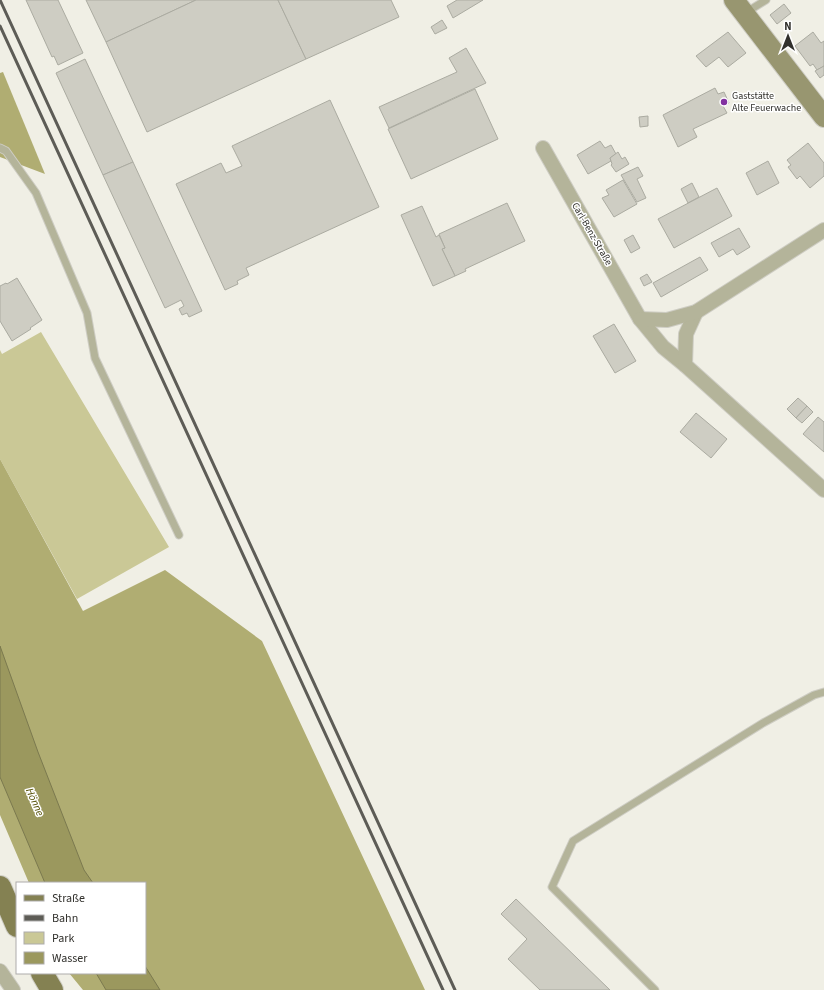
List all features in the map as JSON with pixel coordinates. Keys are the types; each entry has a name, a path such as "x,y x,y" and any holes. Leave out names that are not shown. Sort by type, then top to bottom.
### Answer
{"main road":[{"path":"740,7 824,117"},
{"path":"0,887 16,924"},
{"path":"43,974 52,990"}],"street":[{"name":"Carl-Benz-Straße","path":"543,148 640,319 663,347 824,490"},
{"path":"640,319 667,320 696,312 824,230"},
{"path":"685,365 686,334 696,312"},
{"path":"0,971 13,990"}],"lane":[{"path":"740,7 766,0"},
{"path":"0,148 6,151 36,193 87,313 95,358 180,535"},
{"path":"655,990 552,887 573,842 763,723 814,695 824,692"}],"green space":[{"path":"41,332 169,547 77,599 0,459 0,350 2,354"}],"shaded area":[{"path":"3,72 45,174 0,157 0,73"},
{"path":"0,459 83,611 165,570 262,641 425,990 83,990 70,974 146,974 146,882 29,882 0,815"}],"water":[{"name":"Hönne","path":"0,646 38,752 84,870 92,882 45,882 0,777"},
{"path":"146,968 160,990 106,990 97,974 146,974"}],"building":[{"path":"26,0 58,0 83,53 58,65 54,56 52,57"},
{"path":"86,0 196,0 106,42"},
{"path":"196,0 278,0 306,59 147,132 106,42"},
{"path":"278,0 391,0 399,17 306,59"},
{"path":"457,0 483,0 453,18 447,6"},
{"path":"784,4 791,13 777,24 770,15"},
{"path":"442,20 447,28 435,34 431,27"},
{"path":"728,32 746,53 728,67 719,57 706,67 696,56"},
{"path":"813,32 821,43 824,41 824,66 817,70 813,64 810,66 795,46"},
{"path":"466,48 486,83 389,128 379,107 457,72 449,58"},
{"path":"85,59 133,162 103,175 56,73"},
{"path":"824,66 824,75 820,78 815,71"},
{"path":"715,88 718,94 724,92 729,103 723,106 727,113 693,129 697,137 678,147 663,115"},
{"path":"475,89 498,139 411,179 388,129"},
{"path":"330,100 379,207 246,268 249,275 237,281 238,284 225,290 176,184 221,163 226,173 242,166 232,146"},
{"path":"648,116 648,126 640,127 639,117"},
{"path":"600,141 605,148 611,145 616,154 610,158 611,161 588,174 577,155"},
{"path":"808,143 824,163 824,176 810,188 800,176 797,179 788,167 791,165 787,160"},
{"path":"618,152 622,159 625,157 629,164 616,172 611,165 610,158"},
{"path":"768,161 779,183 757,195 746,173"},
{"path":"133,162 202,311 189,317 187,313 182,315 179,309 184,306 181,300 165,308 103,175"},
{"path":"638,167 643,176 637,179 646,198 637,202 621,175"},
{"path":"623,180 637,204 614,217 602,198 609,195 606,190"},
{"path":"692,183 699,197 688,203 681,189"},
{"path":"717,188 732,216 674,248 658,219"},
{"path":"507,203 525,241 465,269 466,271 455,276 442,249 445,248 439,234"},
{"path":"422,206 436,237 439,235 445,248 442,249 455,276 433,286 401,215"},
{"path":"739,228 750,247 737,255 733,249 719,257 711,243"},
{"path":"633,235 640,248 631,253 624,240"},
{"path":"700,257 708,270 661,297 653,283"},
{"path":"647,274 652,282 644,286 640,278"},
{"path":"17,278 42,320 12,341 0,321 0,286"},
{"path":"614,324 636,361 615,373 593,336"},
{"path":"798,398 807,406 796,418 787,409"},
{"path":"807,406 813,412 802,423 796,418"},
{"path":"696,413 727,439 711,458 680,432"},
{"path":"818,417 824,422 824,452 803,434"},
{"path":"516,899 610,990 540,990 508,959 527,939 501,914"}],"railway":[{"path":"0,0 455,990"},
{"path":"0,26 443,990"}],"place":[{"name":"Gaststätte Alte Feuerwache","path":"724,102"}]}
